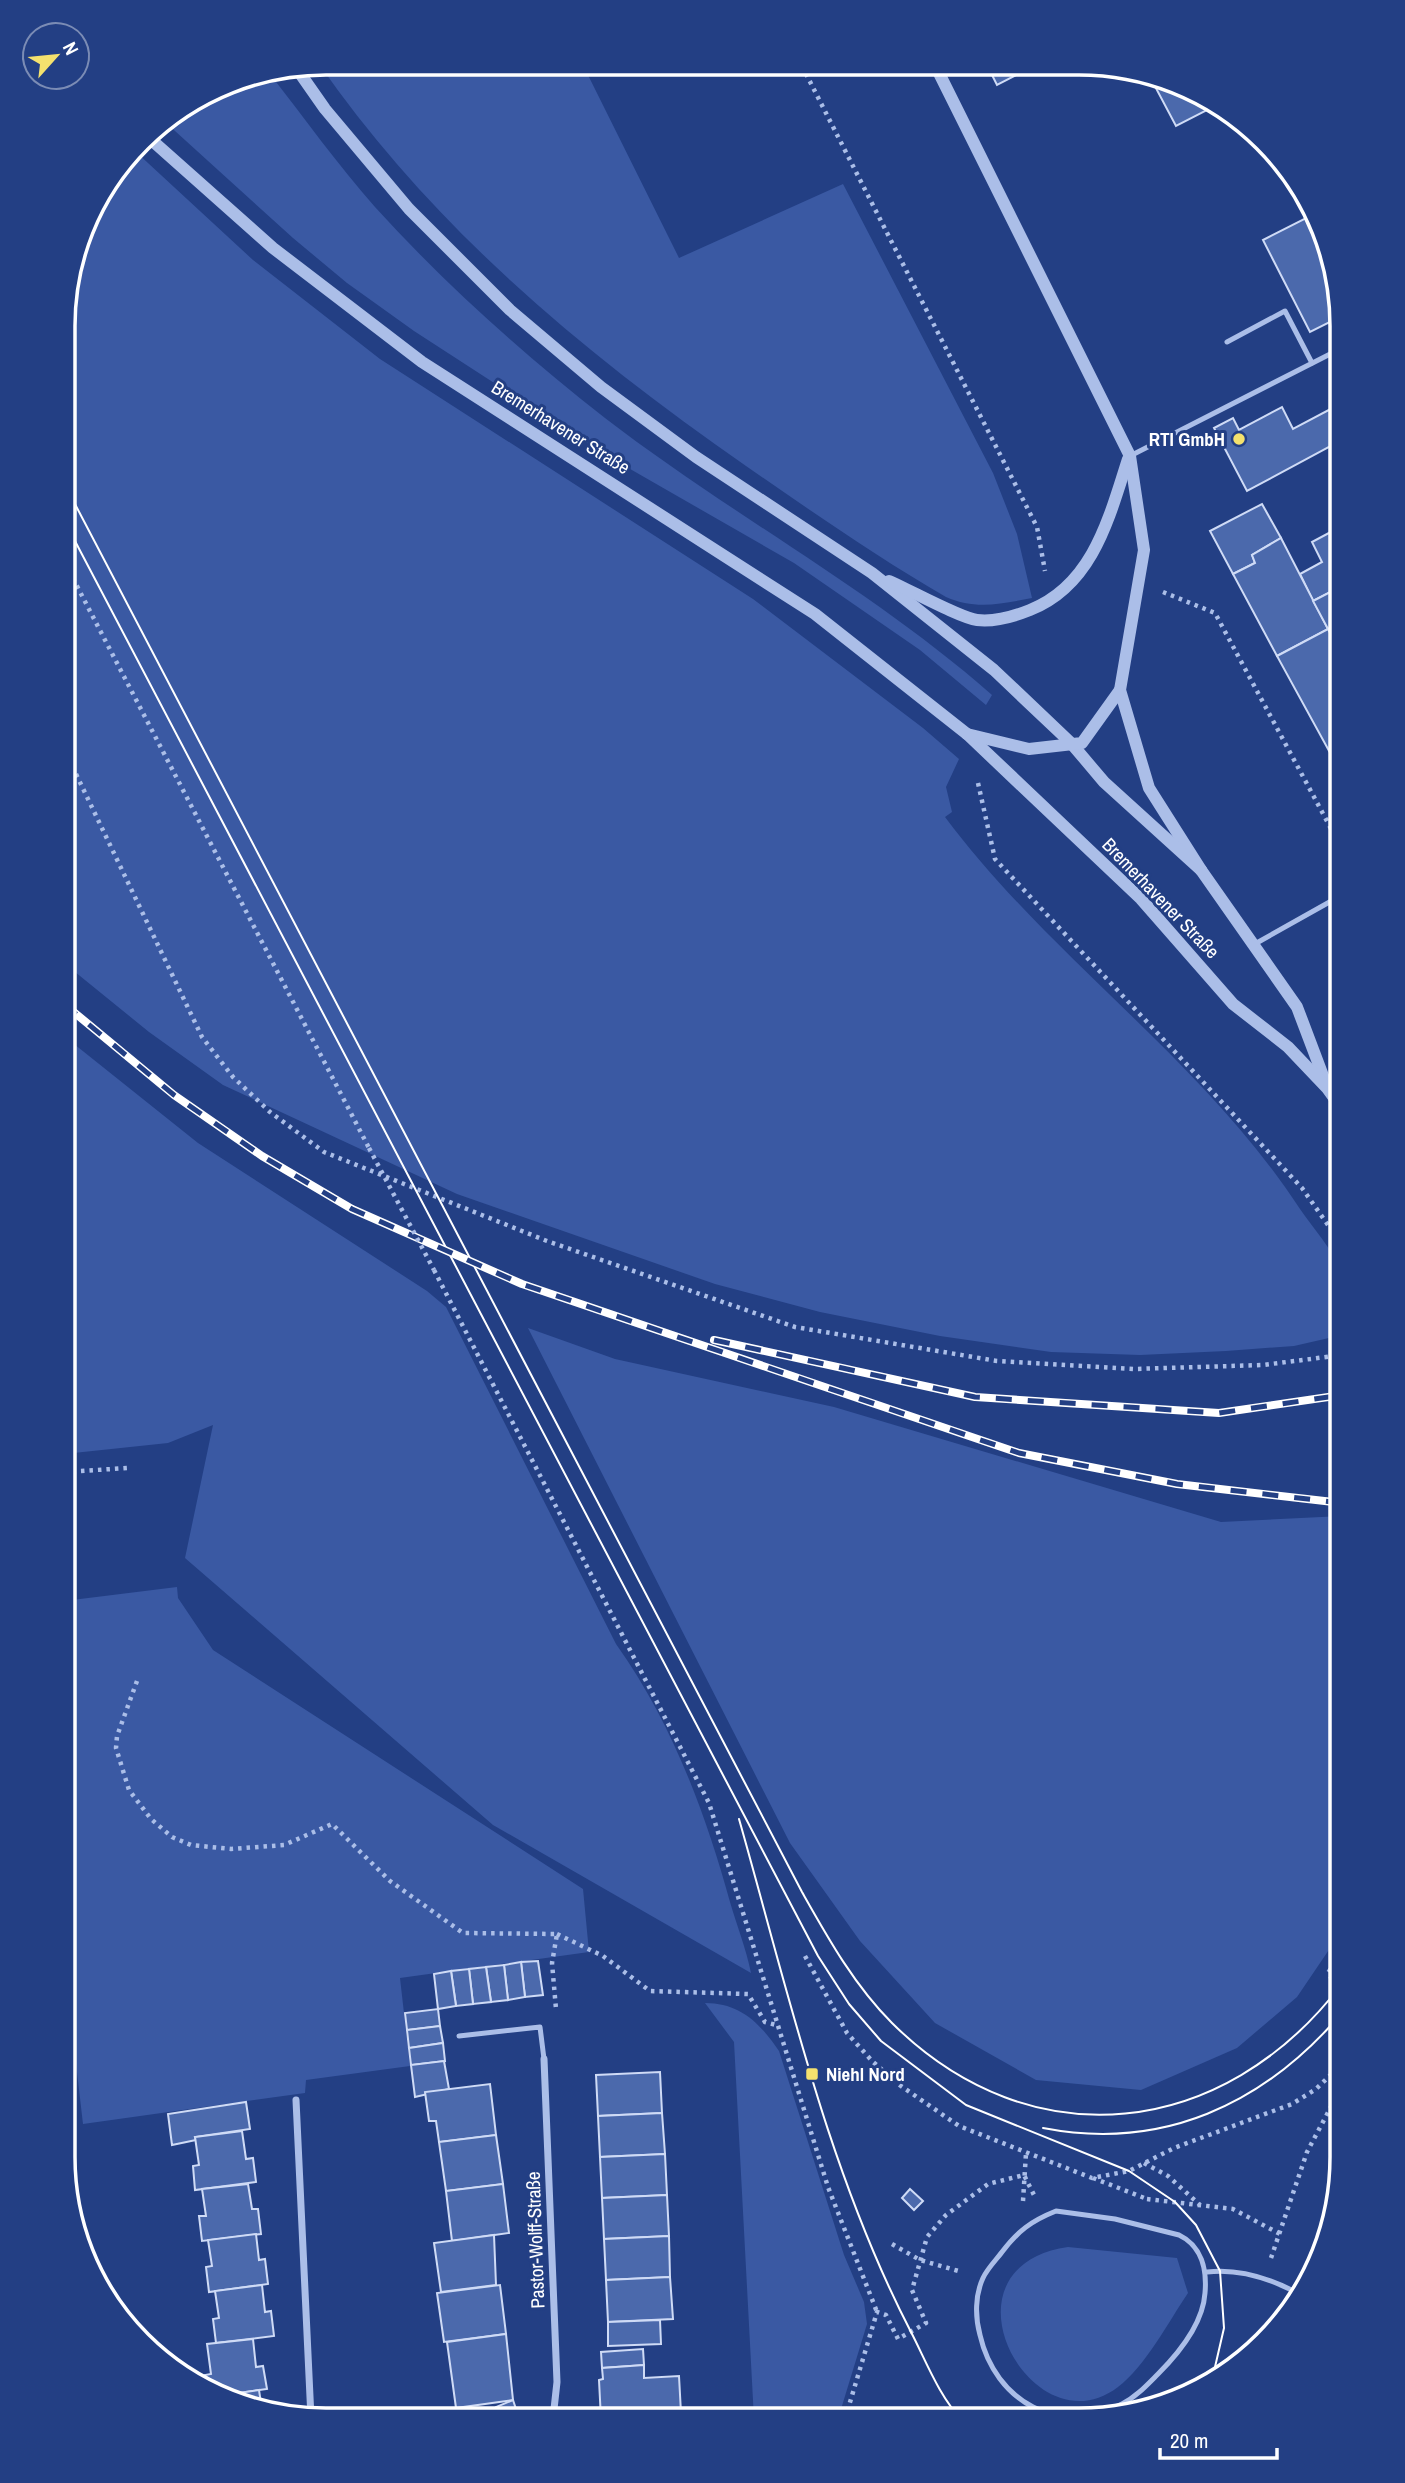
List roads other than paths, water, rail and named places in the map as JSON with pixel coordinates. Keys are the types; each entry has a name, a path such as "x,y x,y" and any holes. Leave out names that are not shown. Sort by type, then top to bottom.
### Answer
{"street":[{"name":"Bremerhavener Straße","path":"940,75 1130,456 1144,550 1141,583 1120,690 1082,743 1029,749 967,734"},
{"name":"Bremerhavener Straße","path":"302,76 325,109 409,209 510,310 601,387 696,457 872,573 994,670 1070,743 1104,782 1201,870"},
{"name":"Bremerhavener Straße","path":"155,143 273,248 422,362 815,614 967,734 1141,899 1233,1004 1288,1047 1330,1091"},
{"name":"Bremerhavener Straße","path":"872,573 977,620 1014,617 1051,602 1083,570 1101,541 1130,456"},
{"name":"Bremerhavener Straße","path":"1120,690 1149,788 1201,870 1297,1007 1327,1087"},
{"name":"Pastor-Wolff-Straße","path":"544,2059 557,2382 554,2408"},
{"path":"296,2100 310,2407"}],"lane":[{"path":"1227,342 1285,311 1312,363"},
{"path":"1130,456 1330,354"},
{"path":"1254,945 1330,902"},
{"path":"460,2036 540,2027 544,2059"},
{"path":"1033,2408 1024,2405 1006,2389 985,2355 976,2321 977,2297 983,2277 1025,2225 1056,2211 1115,2219 1179,2235 1188,2239 1196,2249 1207,2273 1204,2307 1178,2352 1123,2404"},
{"path":"1207,2273 1220,2271 1265,2277 1291,2290"}],"tram line":[{"path":"75,504 802,1892 842,1960 878,2008 892,2023 947,2068 1005,2097 1065,2112 1125,2113 1184,2101 1241,2075 1294,2036 1330,1997"},
{"path":"75,541 818,1956 849,2004 881,2041 966,2105 1129,2171 1175,2202 1196,2225 1220,2271 1224,2328 1215,2367"},
{"path":"739,1819 812,2080 856,2209 882,2271 928,2366 952,2408"},
{"path":"1043,2128 1087,2133 1129,2133 1169,2126 1207,2114 1244,2096 1278,2073 1311,2046 1330,2026"}],"railway":[{"path":"75,1013 174,1095 262,1156 352,1209 522,1284 1019,1453 1177,1484 1330,1502"},
{"path":"714,1340 975,1397 1219,1413 1330,1397"}],"place":[{"name":"RTI GmbH","path":"1239,439"},
{"name":"Niehl Nord","path":"812,2074"}]}
